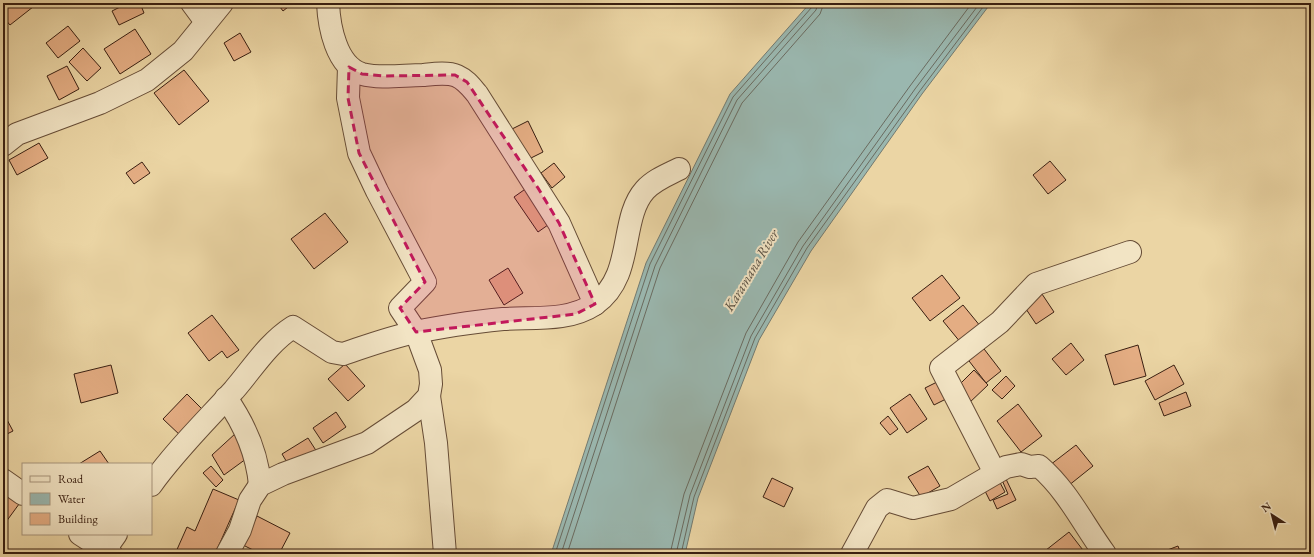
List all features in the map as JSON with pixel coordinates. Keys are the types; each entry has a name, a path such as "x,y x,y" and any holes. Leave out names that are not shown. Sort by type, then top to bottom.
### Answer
{"street":[{"path":"192,3 206,22"},
{"path":"3,145 17,134 100,103 147,80 183,51 222,3"},
{"path":"328,3 336,48 349,67 362,74 383,76 439,74 455,76 467,82 477,94 559,223 595,304"},
{"path":"349,67 348,98 359,153 377,191 425,282 400,308 416,332 430,370 431,384 429,396 436,443 445,554"},
{"path":"152,484 167,462 226,398 278,337 293,327 332,352 343,354 416,332 504,319 541,318 576,314 595,304 611,287 624,257 635,208 645,190 660,179 678,169"},
{"path":"995,473 941,368 1000,322 1036,284 1130,252"},
{"path":"227,554 240,530 250,500 260,485 283,474 367,443 416,410 429,396"},
{"path":"226,398 242,421 258,463 260,485"},
{"path":"852,554 877,508 887,500 913,508 951,499 1006,467 1021,464 1030,467 1039,466 1053,478 1065,492 1105,554"},
{"path":"3,480 22,493"},
{"path":"82,535 110,549"}],"highlighted area":[{"path":"349,67 362,74 383,76 455,75 467,82 538,188 559,223 595,304 576,314 416,332 400,308 425,282 359,153 348,98"}],"water":[{"name":"Karamana River","path":"810,3 991,3 922,94 811,251 759,340 698,498 685,554 551,554 646,263 730,94"}],"building":[{"path":"3,3 38,3 10,25 3,17"},
{"path":"128,3 140,3 144,13 119,25 112,11"},
{"path":"277,3 293,3 283,11"},
{"path":"68,26 80,41 58,58 46,43"},
{"path":"135,29 151,54 120,74 104,49"},
{"path":"240,33 251,52 234,61 224,43"},
{"path":"83,48 101,68 87,81 69,62"},
{"path":"67,66 79,89 59,100 47,76"},
{"path":"184,70 209,101 179,125 154,93"},
{"path":"528,121 543,152 521,163 506,132"},
{"path":"39,143 48,158 17,175 9,160"},
{"path":"1050,161 1066,180 1048,194 1033,175"},
{"path":"142,162 150,173 134,184 126,173"},
{"path":"554,163 565,177 552,188 541,173"},
{"path":"531,185 555,220 538,232 514,197"},
{"path":"325,213 348,242 314,269 291,239"},
{"path":"508,268 523,293 504,305 489,280"},
{"path":"942,275 960,298 930,321 912,298"},
{"path":"1042,294 1054,312 1036,324 1024,306"},
{"path":"963,305 981,327 961,343 943,321"},
{"path":"212,315 239,350 227,358 222,351 209,361 188,333"},
{"path":"1071,343 1084,360 1066,375 1052,359"},
{"path":"981,345 1001,371 986,383 966,357"},
{"path":"1138,345 1146,376 1114,385 1105,355"},
{"path":"345,364 365,386 348,401 328,379"},
{"path":"111,365 118,393 81,403 74,374"},
{"path":"1174,365 1184,384 1155,400 1145,381"},
{"path":"974,370 988,385 968,404 954,390"},
{"path":"1006,376 1015,386 1002,399 992,390"},
{"path":"941,380 950,397 934,405 925,388"},
{"path":"1186,392 1191,406 1164,416 1159,403"},
{"path":"187,394 206,413 182,437 163,419"},
{"path":"910,394 927,419 907,433 890,408"},
{"path":"1018,404 1042,436 1021,452 997,421"},
{"path":"336,412 346,427 323,443 313,428"},
{"path":"5,416 13,431 3,436 3,417"},
{"path":"888,416 898,429 890,435 880,423"},
{"path":"236,433 250,456 224,475 212,455"},
{"path":"308,438 317,452 291,469 282,454"},
{"path":"1076,445 1093,466 1068,486 1050,465"},
{"path":"100,451 108,463 81,463"},
{"path":"211,466 223,480 216,487 203,473"},
{"path":"928,466 940,486 921,497 908,477"},
{"path":"772,478 793,488 784,507 763,497"},
{"path":"998,479 1005,492 990,501 983,487"},
{"path":"1006,479 1016,500 997,509 993,500 1008,494 1002,480"},
{"path":"3,487 22,500 3,526"},
{"path":"213,489 239,500 215,554 175,554 187,527 195,531"},
{"path":"257,516 290,533 279,554 261,554 243,545"},
{"path":"1069,532 1086,554 1041,554"},
{"path":"1178,546 1181,554 1157,554"}]}
